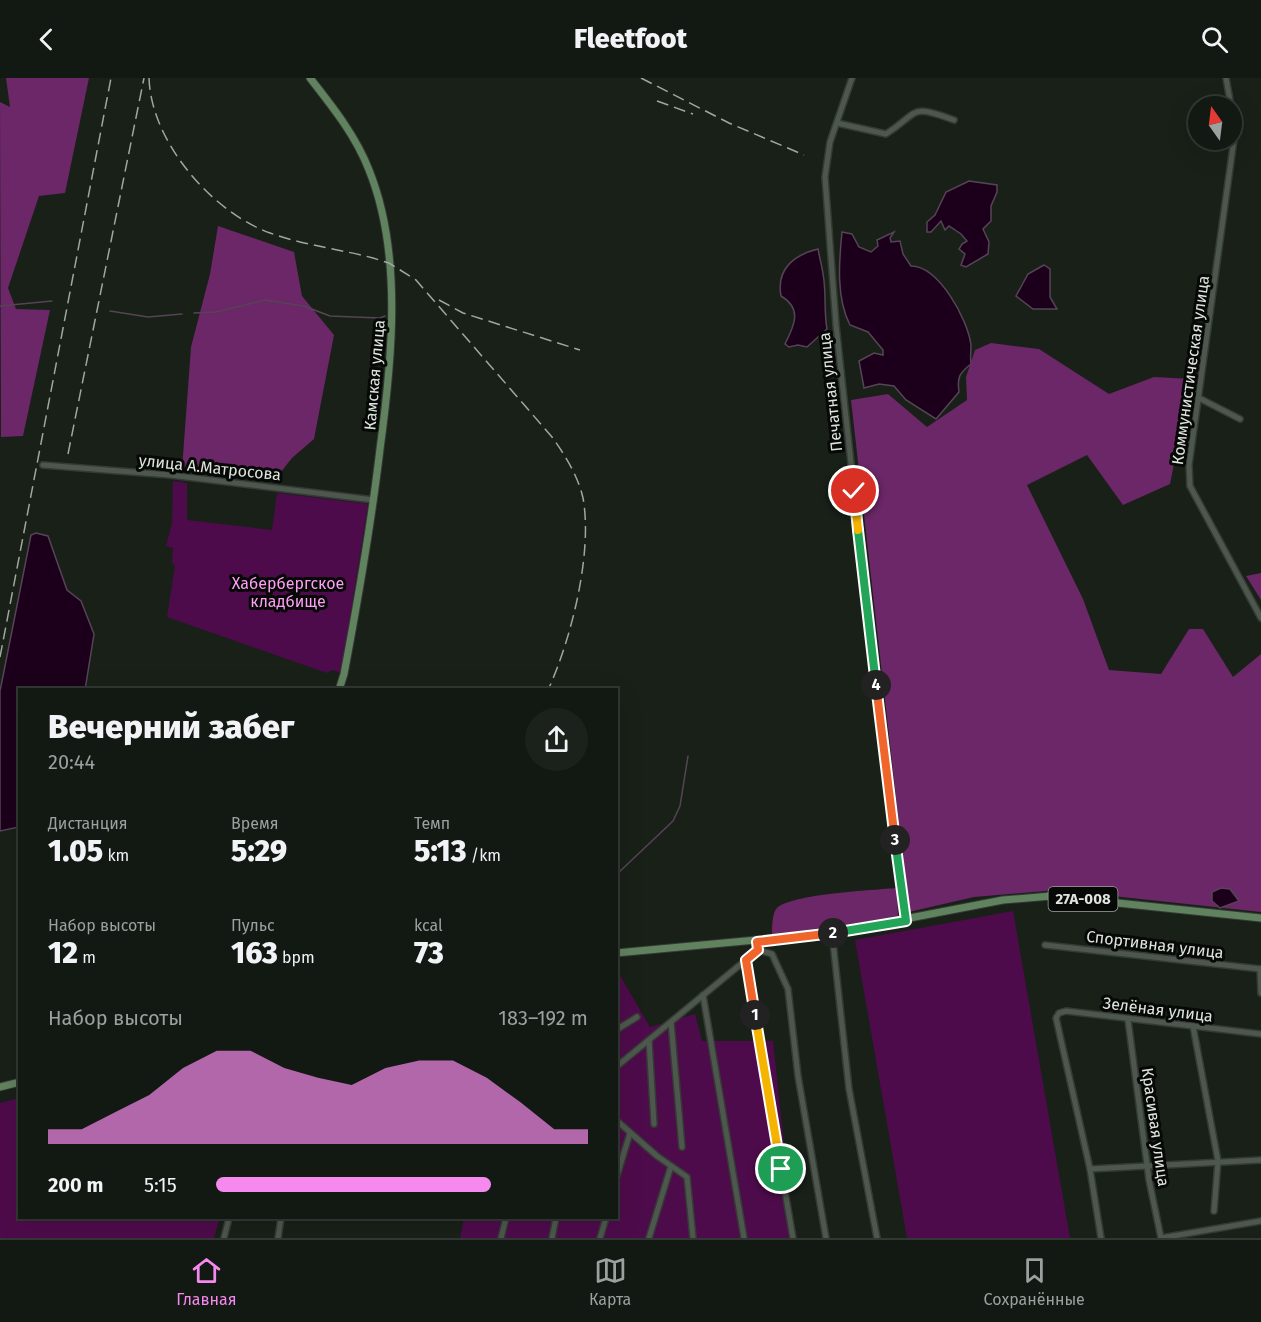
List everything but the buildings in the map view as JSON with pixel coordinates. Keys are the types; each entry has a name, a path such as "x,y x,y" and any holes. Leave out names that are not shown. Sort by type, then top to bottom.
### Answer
{"main road":[{"name":"Камская улица","path":"310,78 329,102 362,154 375,186 382,221 392,318 387,397 374,500 346,663 340,688"},
{"name":"27А-008","path":"618,953 757,946 906,921 1003,900 1051,896 1261,918"},
{"path":"0,1087 18,1082"}],"street":[{"name":"Печатная улица","path":"852,78 828,154 825,177 836,325 872,657 906,921"},
{"name":"Коммунистическая улица","path":"1226,78 1229,96"},
{"path":"837,123 886,134 910,113 920,110 954,120"},
{"name":"Коммунистическая улица","path":"1232,150 1189,465 1190,486 1261,618"},
{"path":"1198,398 1240,419"},
{"name":"улица А.Матросова","path":"43,465 176,476 374,500"},
{"path":"832,933 849,1089 877,1238"},
{"name":"Спортивная улица","path":"1046,945 1261,969"},
{"path":"618,1065 746,960 757,946 772,954 788,989 798,1076 826,1238"},
{"path":"746,960 792,1238"},
{"path":"1261,969 1261,993"},
{"path":"703,995 744,1238"},
{"name":"Зелёная улица","path":"1090,1172 1056,1018 1059,1012 1261,1034"},
{"path":"618,1029 637,1017"},
{"name":"Красивая улица","path":"1128,1020 1147,1164 1161,1238"},
{"path":"671,1022 682,1147"},
{"path":"1193,1026 1218,1161 1214,1211"},
{"path":"650,1040 654,1124"},
{"path":"618,1122 687,1177 693,1238"},
{"path":"618,1172 630,1133"},
{"path":"1101,1238 1090,1172 1147,1164 1261,1160"},
{"path":"649,1238 671,1166"},
{"path":"224,1238 229,1219"},
{"path":"278,1238 281,1219"},
{"path":"501,1238 506,1219"},
{"path":"552,1238 556,1219"},
{"path":"600,1238 606,1219"},
{"path":"1161,1238 1261,1221"}],"green space":[{"name":"Хабербергское кладбище","path":"173,481 187,483 187,520 272,530 277,493 368,504 341,673 332,670 327,673 167,617 175,566 172,562 173,548 166,546 172,523"},
{"path":"1013,911 1070,1238 907,1238 855,940"},
{"path":"618,972 650,1027 695,1014 702,1041 773,1041 794,1238 460,1238 464,1219 618,1219"},
{"path":"18,1098 18,1219 220,1219 214,1238 0,1238 0,1103"}],"shaded area":[{"path":"6,78 89,78 65,193 39,196 8,288 16,309 50,310 23,436 1,437 0,102 10,107"},
{"path":"969,181 997,185 997,192 991,206 991,221 983,229 989,242 988,254 966,267 961,265 965,254 959,249 967,241 961,234 949,226 945,230 941,221 931,232 927,232 927,222 935,215 946,192"},
{"path":"218,226 294,252 302,296 334,335 314,439 292,458 276,478 182,469 191,347 210,274"},
{"path":"842,232 852,234 859,247 871,252 878,246 877,240 894,232 890,238 891,242 900,241 903,254 911,266 921,268 932,275 958,309 969,334 971,364 960,376 959,392 936,419 906,400 894,386 879,384 864,388 859,361 874,353 883,355 883,350 868,332 850,325 842,303 840,255"},
{"path":"818,249 824,281 827,329 807,347 798,345 789,347 785,344 795,318 792,306 781,296 781,278 794,259"},
{"path":"1044,265 1050,269 1050,297 1057,309 1033,309 1016,296 1028,274"},
{"path":"991,343 1039,349 1109,394 1154,377 1191,379 1170,484 1123,505 1087,455 1027,485 1083,599 1109,670 1161,674 1189,629 1203,629 1233,677 1261,654 1261,912 1057,890 974,897 909,912 851,400 888,394 927,427 967,400 966,377 975,350"},
{"path":"36,533 48,536 67,590 81,601 94,634 85,688 18,688 18,827 0,831 0,691 31,535"},
{"path":"1261,573 1261,600 1246,576"},
{"path":"897,888 898,917 772,935 774,913 785,903 815,896"},
{"path":"1221,888 1230,889 1239,901 1220,908 1212,901 1212,892"}],"waterway":[{"path":"194,313 216,312 265,300 304,306 330,316 380,318 385,316"},
{"path":"0,306 52,301"},
{"path":"110,311 148,317 182,314"},
{"path":"618,873 673,821 680,806 688,756"}],"railway":[{"path":"0,657 111,78"},
{"path":"68,454 144,78"},
{"path":"149,78 152,102 173,150 188,172 207,192 248,223 270,233 389,263 416,280 562,451 583,498 585,544 572,622 549,688"},
{"path":"641,78 729,123 804,155"},
{"path":"657,101 693,114"},
{"path":"439,300 463,313 580,350"}],"route":[{"path":"781,1169 746,960 758,950 757,942 906,921 873,666 854,491"}]}
